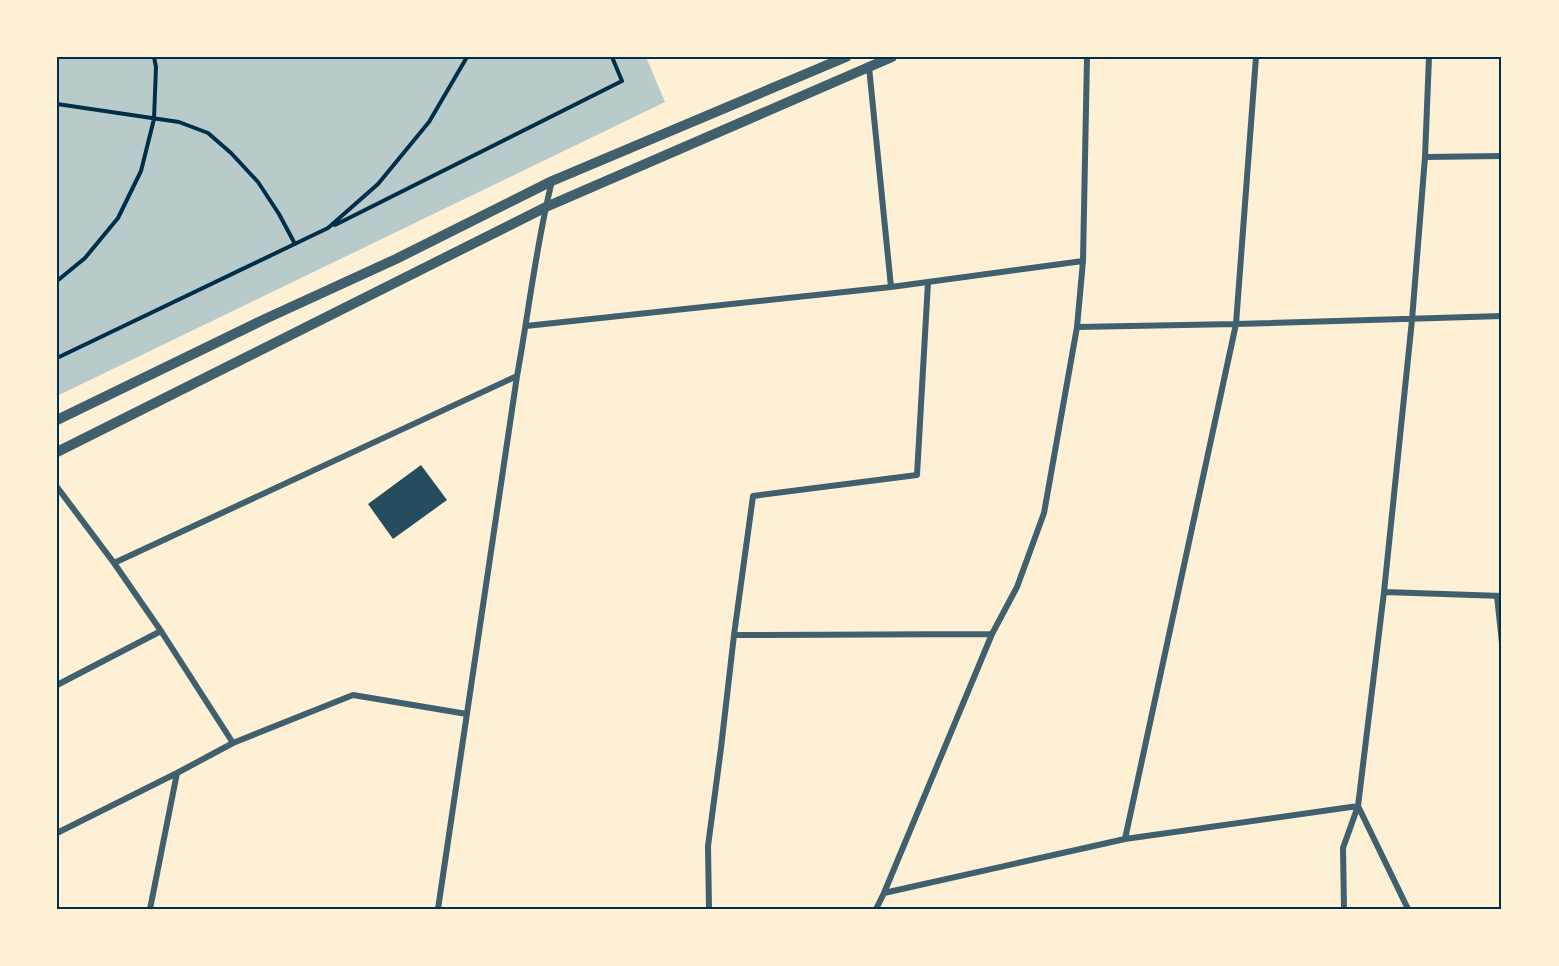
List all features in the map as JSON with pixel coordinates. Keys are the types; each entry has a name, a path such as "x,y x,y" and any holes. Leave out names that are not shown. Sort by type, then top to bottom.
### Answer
{"street":[{"path":"57,420 265,318 396,259 552,181 846,57"},
{"path":"57,452 546,207 892,57"},
{"path":"876,909 992,634 1017,587 1044,513 1077,327 1083,261 1087,57"},
{"path":"1125,839 1236,324 1256,57"},
{"path":"1344,909 1343,848 1358,806 1384,592 1412,320 1425,157 1429,57"},
{"path":"869,67 891,287"},
{"path":"1425,157 1502,156"},
{"path":"438,909 517,376 552,181"},
{"path":"526,326 891,287 1083,261"},
{"path":"709,909 708,846 753,496 918,475 928,282"},
{"path":"1077,327 1502,316"},
{"path":"114,563 517,376"},
{"path":"57,487 161,631 233,743"},
{"path":"1384,592 1499,596 1502,644"},
{"path":"57,685 161,631"},
{"path":"734,635 992,634"},
{"path":"57,833 233,743 354,695 467,714"},
{"path":"150,909 177,773"},
{"path":"884,893 1125,839 1358,806"},
{"path":"1358,806 1408,909"}],"path":[{"path":"57,281 85,258 118,218 141,171 154,119 156,67 154,57"},
{"path":"328,228 378,184 429,122 467,57"},
{"path":"57,358 328,228 622,81 612,57"},
{"path":"57,104 179,122 208,132 258,182 295,244"}],"shaded area":[{"path":"57,57 646,57 665,102 57,396"}],"building":[{"path":"421,465 447,500 393,539 368,504"}]}
